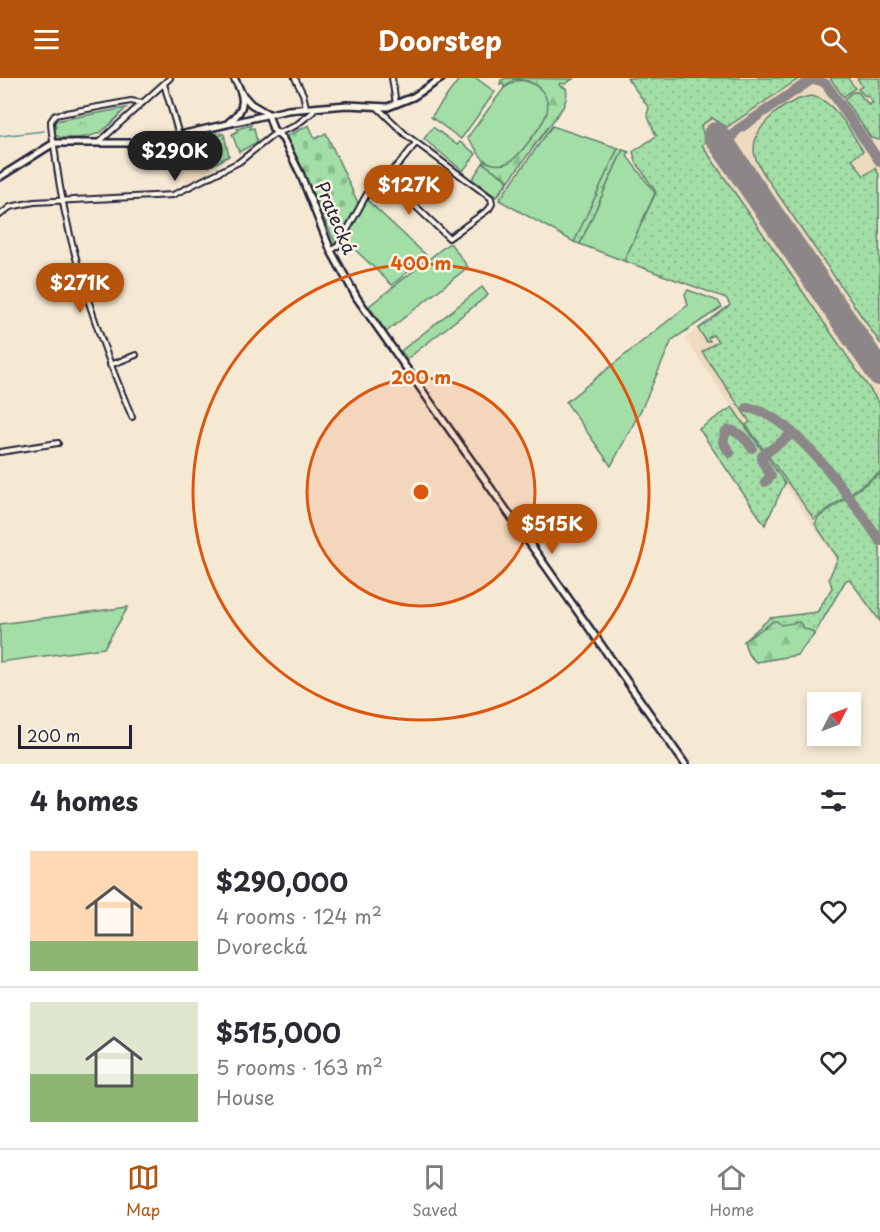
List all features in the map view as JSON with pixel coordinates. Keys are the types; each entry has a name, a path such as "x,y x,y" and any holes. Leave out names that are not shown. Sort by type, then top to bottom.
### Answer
{"main road":[{"path":"225,124 241,110 244,102 234,78"},
{"path":"0,177 54,143 138,144 306,107 347,105 386,107 413,97 442,78"},
{"name":"Pratecká","path":"242,94 250,104 268,114 277,134 283,139 300,173 331,251 348,283 685,764"}],"street":[{"path":"98,143 171,78"},
{"path":"295,78 303,94 306,107"},
{"path":"392,78 396,105"},
{"path":"164,84 179,135"},
{"path":"132,417 91,313 62,200 54,143 51,137 51,121 55,115 130,101 142,103"},
{"path":"0,215 10,207 34,202 173,195 239,162 277,134 299,123 313,112 314,107"},
{"path":"377,107 416,143 491,198 492,202 489,209 449,238 385,177"},
{"path":"385,116 386,107"},
{"path":"331,251 338,246 368,192 416,143"},
{"path":"110,365 136,355"},
{"path":"0,452 58,443"}],"shaded area":[{"path":"627,78 880,79 880,624 685,339 730,305 636,162 633,152 656,136 647,114 649,107"},
{"path":"207,157 212,173 187,185 180,167"}],"green space":[{"path":"460,78 476,78 495,92 461,139 431,117"},
{"path":"507,78 573,79 565,84 560,83 559,85 567,91 563,107 497,197 508,180 483,163 485,160 487,162 517,155 544,118 547,106 539,87 528,81 514,79 504,88 503,83 500,84 501,80"},
{"path":"627,78 795,78 797,80 727,127 712,118 701,125 705,142 702,145 880,404 880,472 814,519 746,425 750,422 702,352 718,341 713,335 708,338 710,341 707,342 698,329 730,305 726,298 624,261 656,192 636,162 633,152 656,136 647,114 649,108"},
{"path":"830,78 848,78 855,88 843,97"},
{"path":"857,78 880,78 880,140 871,138 844,99 853,92 858,92 869,105 873,103 858,89 862,86"},
{"path":"515,81 528,82 539,88 548,105 547,112 537,130 515,158 505,164 493,164 481,156 467,138 504,88"},
{"path":"812,96 828,104 842,118 863,151 852,159 864,176 875,168 879,174 880,343 766,177 755,156 754,145 757,135 771,116 792,102"},
{"path":"126,108 109,126 92,136 68,138 55,134 55,121"},
{"path":"251,125 250,129 254,128 257,142 239,152 232,134 238,131 237,129"},
{"path":"309,125 315,139 326,133 359,205 337,245 323,217 320,218 303,172 285,137"},
{"path":"552,126 618,148 574,242 499,200"},
{"path":"433,127 457,145 460,142 476,154 463,171 424,139"},
{"path":"217,133 218,136 221,135 220,133 224,134 229,156 209,167 200,139"},
{"path":"618,148 623,150 580,244 574,242"},
{"path":"623,150 629,152 627,156 655,193 624,261 580,244"},
{"path":"483,163 508,181 496,197 472,179"},
{"path":"366,199 427,256 392,285 343,238"},
{"path":"448,244 451,244 468,267 386,332 369,306"},
{"path":"482,287 488,295 407,359 401,351"},
{"path":"688,290 718,301 722,307 672,340 642,408 611,466 566,402 688,305 685,294"},
{"path":"732,407 785,483 765,525 699,429"},
{"path":"880,474 880,621 850,580 846,580 815,633 797,655 756,662 748,654 744,641 770,618 817,612 832,588 829,578 838,558 815,524 818,518"},
{"path":"128,607 104,648 0,662 0,624"},
{"path":"774,621 781,625 799,622 814,635 797,655 756,662 748,654 744,641"}],"waterway":[{"path":"0,136 44,131"}],"taxiway":[{"path":"750,184 736,165 730,151 732,137 737,130 811,80 819,80 826,84 880,162"},
{"path":"747,408 765,413 803,442 839,484 880,541"},
{"path":"730,453 723,442 725,433 729,430 742,436 752,448"},
{"path":"765,482 771,476 762,461 762,456 792,434"}],"runway":[{"path":"716,135 880,373"}]}
